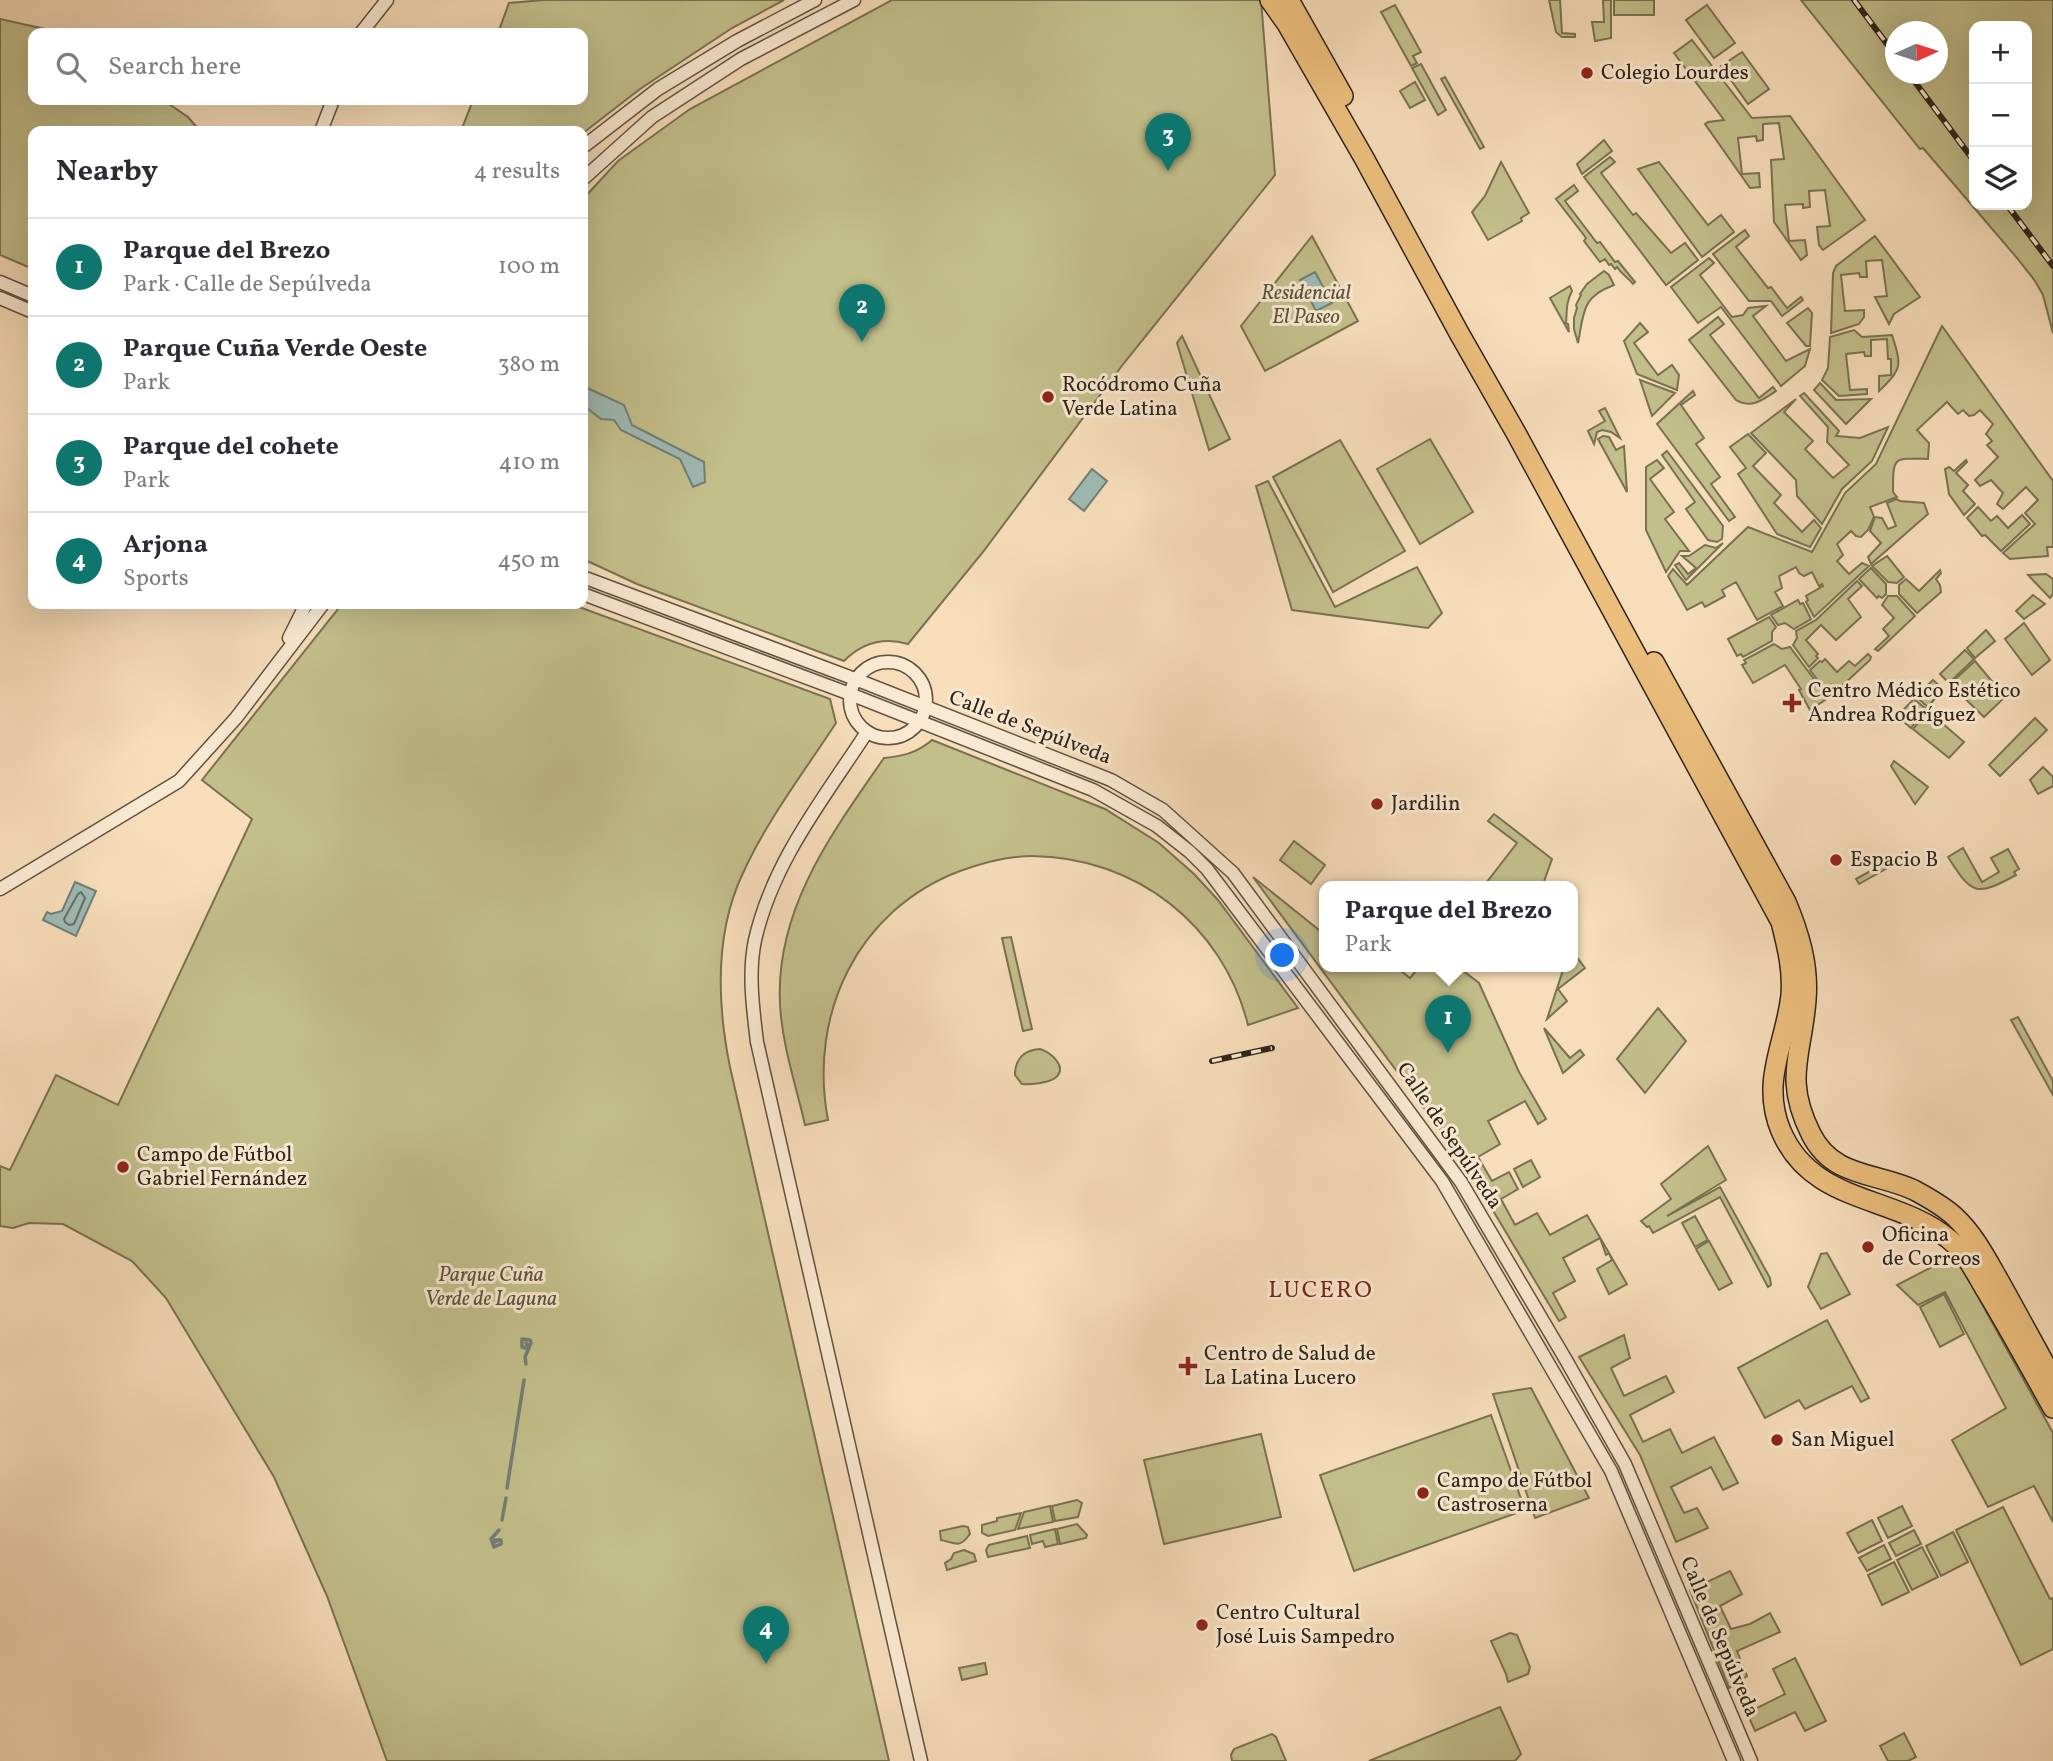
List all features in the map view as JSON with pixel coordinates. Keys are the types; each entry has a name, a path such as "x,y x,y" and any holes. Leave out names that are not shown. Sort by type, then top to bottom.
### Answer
{"highway":[{"path":"1270,0 1287,24 1364,158 1523,445 1780,922 1792,979 1791,998 1776,1054 1773,1085 1774,1103 1781,1130 1791,1150 1808,1170 1831,1186 1923,1220 1963,1252 2053,1408"},
{"path":"1289,0 1786,902 1797,926 1805,965 1806,1000 1795,1084 1800,1108 1811,1135 1823,1154 1839,1166 1914,1190 1936,1203 1966,1228 2053,1379"}],"street":[{"path":"365,28 387,0"},
{"path":"588,143 658,89 737,41 815,0"},
{"path":"588,175 652,117 741,59 854,0"},
{"path":"323,126 331,105"},
{"path":"0,282 28,294"},
{"path":"0,298 28,310"},
{"name":"Calle de Sepúlveda","path":"588,579 855,679 1111,780 1163,810 1233,873 1461,1182 1566,1360 1625,1464 1751,1761"},
{"name":"Calle de Sepúlveda","path":"588,596 850,694 1093,790 1157,826 1190,852 1223,887 1442,1181 1611,1471 1734,1761"},
{"path":"274,666 303,609"},
{"path":"0,889 179,781 236,718 319,609"},
{"name":"Calle de Sepúlveda","path":"855,679 873,664 886,661 900,663 911,669 920,680 925,694 925,708 919,721 908,732 895,737 881,737 867,732"},
{"path":"855,679 850,694 851,710 857,722 867,732 787,853 755,941 751,992 757,1042 922,1761"}],"green space":[{"path":"544,0 784,0 732,28 640,89 588,129 588,126 463,126 471,105 588,105 588,28 500,28 509,3"},
{"path":"892,0 1261,0 1275,175 1124,363 983,552 908,644 890,641 874,643 858,650 844,661 637,584 588,561 588,194 618,161 690,109"},
{"path":"1549,0 1560,0 1562,33 1575,34 1575,37 1562,37 1556,32"},
{"path":"1603,0 1611,0 1611,38 1595,41 1592,22 1604,22"},
{"path":"1614,0 1654,0 1654,15 1614,15"},
{"path":"1801,0 2053,0 2053,333 2043,295 2035,281 1976,210 2032,210 2032,21 1969,21 1969,202 1923,148 1920,149"},
{"path":"1395,5 1421,52 1413,56 1417,63 1411,66 1381,12"},
{"path":"1707,5 1735,43 1714,58 1686,20"},
{"path":"0,19 40,28 28,28 28,105 170,105 196,126 28,126 28,267 0,255"},
{"path":"1692,40 1752,118 1790,116 1865,220 1823,250 1819,245 1817,227 1830,226 1825,190 1809,191 1810,207 1803,208 1803,204 1785,205 1789,241 1805,240 1807,255 1801,260 1774,222 1771,160 1784,159 1779,123 1763,124 1763,140 1757,141 1756,136 1738,138 1742,174 1759,173 1760,187 1750,188 1705,124 1724,120 1674,53"},
{"path":"1742,52 1769,89 1748,104 1721,66"},
{"path":"1421,64 1446,110 1438,115 1412,68"},
{"path":"1445,77 1484,147 1480,149 1441,79"},
{"path":"1415,82 1425,100 1410,108 1400,91"},
{"path":"1604,140 1612,151 1582,174 1577,164"},
{"path":"1610,157 1615,162 1601,173 1633,215 1636,213 1671,253 1685,243 1698,260 1666,285 1584,177"},
{"path":"1501,162 1529,213 1521,218 1522,221 1488,240 1472,212 1485,196"},
{"path":"1659,162 1708,225 1721,215 1734,232 1702,257 1638,169"},
{"path":"1574,185 1578,191 1565,201 1597,243 1600,242 1615,262 1618,261 1635,282 1633,284 1605,259 1600,262 1584,241 1586,238 1556,199"},
{"path":"1745,230 1749,236 1736,247 1768,288 1771,287 1787,308 1801,297 1803,300 1782,316 1771,301 1749,301 1713,254"},
{"name":"Residencial El Paseo","path":"1312,236 1358,321 1265,371 1241,326"},
{"path":"1875,236 1920,297 1894,314 1889,324 1875,297 1887,296 1882,260 1866,261 1867,277 1860,277 1859,273 1841,275 1845,311 1864,310 1864,317 1859,324 1831,333 1833,273 1836,266"},
{"path":"1709,258 1714,263 1700,275 1732,317 1743,315 1748,308 1766,306 1753,316 1786,361 1810,349 1805,366 1781,386 1721,307 1698,323 1671,287"},
{"path":"1604,271 1614,285 1595,295 1586,307 1578,343 1574,329 1576,305 1587,284"},
{"path":"1570,286 1572,291 1566,323 1569,332 1550,298"},
{"path":"1808,308 1812,313 1810,346 1806,346 1787,323"},
{"path":"1718,317 1724,324 1710,335 1759,398 1773,387 1776,391 1752,403 1736,400 1689,340"},
{"path":"1640,323 1648,332 1634,343 1658,375 1672,365 1679,375 1677,390 1637,374 1624,341"},
{"path":"1942,326 2053,481 2053,547 2047,547 2048,556 2010,559 2003,553 2035,524 2025,513 2038,500 2026,487 2003,509 1997,504 2003,493 1991,480 1980,486 1975,480 1998,457 1987,445 1992,441 1986,434 1993,424 1980,410 1969,416 1963,410 1958,414 1947,402 1917,430 1929,443 1928,459 1897,462 1893,492 1897,497 1870,507 1874,517 1861,537 1851,531 1837,544 1843,555 1837,561 1849,574 1862,563 1869,566 1814,617 1806,602 1806,596 1823,586 1819,586 1812,572 1804,576 1796,567 1779,576 1782,588 1775,592 1783,606 1757,620 1736,582 1722,590 1725,596 1705,607 1702,602 1687,610 1668,576 1673,569 1687,585 1748,527 1812,552 1845,493 1876,464"},
{"path":"1854,330 1862,337 1892,335 1898,366 1879,391 1879,376 1891,375 1891,359 1888,359 1887,339 1871,340 1871,356 1865,356 1864,352 1846,354 1850,390 1867,389 1867,394 1839,396 1822,380 1828,368 1830,337"},
{"path":"1182,336 1230,439 1209,450 1177,343"},
{"path":"1640,380 1675,393 1652,416"},
{"path":"1820,383 1836,400 1871,399 1846,424 1814,390"},
{"path":"1693,391 1695,395 1681,405 1704,438 1696,444 1720,477 1711,484 1735,517 1729,521 1657,424"},
{"path":"1804,393 1839,431 1836,436 1860,438 1888,427 1872,461 1842,489 1822,524 1797,496 1796,480 1751,433 1796,399 1784,412 1813,441 1805,449 1833,478 1849,465 1827,442 1828,427 1800,396"},
{"path":"1605,408 1620,438 1602,430 1597,432 1594,444 1588,431 1605,421 1599,411"},
{"path":"1748,434 1766,453 1753,466 1781,495 1774,503 1802,532 1814,520 1821,528 1810,547 1777,534 1738,474 1746,468 1730,447"},
{"path":"1609,437 1616,450 1624,446 1627,492 1598,439"},
{"path":"1430,439 1473,512 1420,544 1377,469"},
{"path":"1340,440 1405,551 1333,592 1273,477"},
{"path":"1667,451 1723,526 1722,539 1717,542 1708,540 1686,509 1695,502 1662,455"},
{"path":"1657,460 1664,468 1650,479 1674,512 1665,519 1689,551 1680,551 1666,572 1646,530 1646,467"},
{"path":"1966,460 1956,473 1968,485 1963,491 1975,504 1964,515 1949,494 1945,469 1949,467 1954,471"},
{"path":"1268,481 1335,607 1417,567 1442,613 1428,628 1292,610 1256,486"},
{"path":"1896,499 1924,503 1928,514 1871,564 1868,557 1881,543 1870,531 1875,517 1882,518 1888,529 1896,526 1887,503"},
{"path":"1978,507 1991,521 1997,516 2008,528 2022,515 2030,524 2001,551 1985,535 1982,536 1967,518"},
{"path":"1723,543 1686,580 1675,565 1679,563 1688,574 1696,568 1682,556 1689,556 1705,545 1716,548"},
{"path":"1887,556 1904,577 1897,583 1888,582 1872,566"},
{"path":"1871,568 1886,584 1886,594 1882,598 1877,598 1859,579"},
{"path":"1940,570 1941,573 1936,579 1941,592 1917,613 1899,594 1899,585 1906,579 1919,591"},
{"path":"2046,574 2053,579 2053,594 2050,598 2028,575"},
{"path":"1857,581 1862,586 1848,599 1861,617 1836,640 1821,625 1806,640 1818,654 1818,658 1809,667 1793,645 1797,638 1796,631 1816,620"},
{"path":"2033,595 2045,604 2024,619 2016,611"},
{"path":"1888,596 1897,596 1915,616 1878,651 1875,649 1889,636 1883,629 1894,618 1882,605"},
{"path":"1798,600 1800,604 1803,603 1811,619 1794,629 1785,623 1778,625 1771,615"},
{"name":"Parque Cuña Verde de Laguna","path":"338,609 585,609 830,699 836,723 763,834 734,896 723,944 722,1018 730,1067 889,1761 387,1761 327,1596 274,1477 166,1298 132,1261 63,1224 29,1223 13,1228 0,1226 0,1166 10,1170 56,1075 118,1105 252,819 202,780"},
{"path":"1769,617 1776,627 1772,632 1772,641 1743,657 1741,654 1737,656 1728,639"},
{"path":"2024,623 2050,660 2032,675 2005,639"},
{"path":"1986,630 1995,641 1975,658 1967,648"},
{"path":"1774,644 1782,649 1790,647 1828,698 1810,710 1799,690 1801,689 1785,665 1753,683 1742,665 1746,663 1744,660"},
{"path":"1965,650 1974,659 1949,683 1940,674"},
{"path":"1868,654 1870,660 1830,697 1810,670 1825,659 1837,672 1849,661 1855,666"},
{"path":"1975,661 2005,697 1984,717 1950,684"},
{"path":"1933,680 1943,689 1928,707 1916,697"},
{"path":"1914,699 1926,709 1911,728 1897,716"},
{"path":"1928,711 1964,742 1949,758 1913,729"},
{"path":"2035,718 2047,730 2000,776 1989,765"},
{"path":"932,740 1105,809 1159,843 1218,900 1298,1008 1248,1025 1236,989 1218,957 1196,928 1170,903 1139,884 1106,869 1070,859 1032,856 995,860 960,871 924,889 893,912 868,939 848,971 834,1005 826,1042 824,1081 828,1120 805,1125 786,1050 780,1004 781,969 797,904 827,844 884,758 910,753"},
{"path":"1894,761 1928,787 1915,804 1891,766"},
{"path":"2043,767 2053,777 2053,786 2038,794 2030,780"},
{"path":"1494,814 1552,859 1544,881 1488,881 1517,843 1488,821"},
{"path":"1294,841 1325,865 1311,884 1280,860"},
{"path":"1963,848 1982,882 1999,872 1991,858 2008,849 2019,869 2014,872 2016,875 1992,887 1976,888 1963,879 1948,857"},
{"path":"1905,852 1907,857 1859,884 1856,879"},
{"path":"1253,877 1319,930 1319,966"},
{"path":"1011,937 1032,1029 1023,1031 1002,938"},
{"path":"1578,959 1585,968 1558,989 1567,1001 1547,1019 1562,972 1578,972"},
{"path":"1323,972 1402,972 1410,978 1415,972 1465,972 1479,983 1519,1072 1546,1119 1538,1124 1525,1101 1488,1121 1500,1144 1478,1157 1492,1181 1509,1172 1518,1189 1501,1199 1515,1225 1537,1213 1550,1235 1587,1215 1627,1284 1609,1294 1597,1269 1612,1260 1609,1253 1606,1255 1600,1238 1563,1258 1575,1281 1553,1293 1566,1317 1559,1321 1464,1162"},
{"path":"1658,1008 1686,1041 1645,1093 1617,1059"},
{"path":"2018,1017 2053,1081 2053,1095 2011,1020"},
{"path":"1544,1028 1570,1058 1580,1050 1584,1055 1563,1073"},
{"path":"1040,1049 1056,1060 1059,1074 1048,1081 1022,1084 1015,1075 1019,1060 1025,1053"},
{"path":"1708,1146 1726,1180 1667,1216 1720,1187 1770,1278 1771,1285 1768,1287 1720,1197 1653,1233 1649,1226 1641,1221 1671,1199 1661,1184"},
{"path":"1531,1160 1540,1177 1523,1187 1514,1169"},
{"path":"1695,1216 1708,1240 1695,1247 1682,1223"},
{"path":"1709,1241 1732,1283 1719,1290 1696,1249"},
{"path":"1827,1253 1850,1294 1821,1309 1808,1287 1821,1254"},
{"path":"1955,1255 2053,1433 2053,1522 2034,1486 1988,1507 1952,1440 2006,1408 1945,1292 1918,1305 1897,1285"},
{"path":"1944,1294 1964,1334 1940,1347 1920,1307"},
{"path":"1827,1320 1869,1398 1861,1402 1852,1386 1805,1409 1799,1400 1765,1418 1738,1368"},
{"path":"1624,1335 1630,1358 1611,1368 1624,1396 1666,1376 1674,1392 1630,1415 1643,1442 1670,1429 1682,1453 1714,1437 1738,1483 1723,1490 1711,1467 1671,1487 1684,1513 1697,1508 1708,1528 1676,1542 1640,1455 1579,1357"},
{"path":"1531,1388 1589,1498 1535,1518 1493,1394"},
{"name":"Campo de Fútbol Castroserna","path":"1491,1415 1525,1510 1354,1571 1320,1475"},
{"path":"1261,1434 1281,1517 1164,1544 1144,1460"},
{"path":"1077,1500 1082,1503 1078,1517 1055,1521 1052,1506"},
{"path":"1050,1506 1053,1522 1018,1529 1024,1512"},
{"path":"1902,1506 1912,1526 1888,1538 1878,1518"},
{"path":"2003,1507 2050,1599 2053,1598 2053,1649 2021,1665 1956,1530"},
{"path":"1021,1513 1015,1530 988,1536 982,1533 982,1525 997,1521 997,1518"},
{"path":"1872,1520 1882,1541 1858,1553 1847,1533"},
{"path":"1077,1524 1087,1535 1086,1538 1060,1544 1057,1529"},
{"path":"968,1527 970,1534 963,1542 957,1544 941,1540 940,1531"},
{"path":"1055,1529 1058,1544 1045,1547 1043,1541 1032,1544 1030,1535"},
{"path":"1914,1530 1921,1544 1896,1556 1889,1543"},
{"path":"1953,1532 1968,1562 1941,1576 1926,1546"},
{"path":"1027,1536 1030,1548 988,1557 986,1550 989,1545"},
{"path":"1884,1545 1891,1559 1867,1571 1859,1558"},
{"path":"1922,1547 1938,1577 1912,1590 1897,1560"},
{"path":"964,1550 974,1554 976,1561 947,1570 945,1563 954,1553"},
{"path":"1894,1562 1909,1592 1882,1605 1868,1575"},
{"path":"1730,1571 1742,1594 1720,1606 1731,1629 1750,1624 1770,1613 1780,1632 1737,1651 1747,1676 1729,1688 1690,1590"},
{"path":"1510,1633 1517,1635 1530,1667 1528,1674 1508,1682 1491,1641"},
{"path":"1795,1658 1826,1721 1805,1731 1795,1712 1755,1731 1747,1713 1785,1694 1773,1669"},
{"path":"985,1663 987,1674 962,1680 959,1668"},
{"path":"1500,1707 1521,1754 1515,1761 1369,1761"},
{"path":"1904,1733 1916,1757 1908,1761 1888,1761 1880,1746"},
{"path":"1272,1734 1276,1737 1286,1761 1232,1761 1234,1749"}],"water":[{"path":"1315,272 1332,303 1316,311 1300,280"},
{"path":"588,388 624,405 632,425 704,462 705,482 693,487 680,459 621,430 614,420 601,419 588,409"},
{"path":"1092,469 1107,481 1084,511 1069,499"},
{"path":"75,882 96,891 76,936 43,920 47,912 51,914 62,911"}],"waterway":[{"path":"526,1343 528,1345 525,1348 522,1347 522,1339 530,1340 531,1343 525,1357 526,1364"},
{"path":"507,1488 524,1380"},
{"path":"502,1520 506,1498"},
{"path":"497,1541 495,1542 501,1540 501,1544 494,1547 491,1539 499,1530"}],"railway":[{"path":"1854,0 1885,41"},
{"path":"1916,84 1969,154"},
{"path":"2011,210 2053,266"},
{"path":"1212,1061 1272,1048"}],"place":[{"name":"Colegio Lourdes","path":"1587,73"},
{"name":"Parque del cohete","path":"1168,171"},
{"name":"Parque Cuña Verde Oeste","path":"862,342"},
{"name":"Rocódromo Cuña Verde Latina","path":"1048,397"},
{"name":"Centro Médico Estético Andrea Rodríguez","path":"1792,703"},
{"name":"Jardilin","path":"1377,804"},
{"name":"Espacio B","path":"1836,860"},
{"name":"Parque del Brezo","path":"1448,1053"},
{"name":"Campo de Fútbol Gabriel Fernández","path":"123,1167"},
{"name":"Oficina de Correos","path":"1868,1247"},
{"name":"Centro de Salud de La Latina Lucero","path":"1188,1366"},
{"name":"San Miguel","path":"1777,1440"},
{"name":"Campo de Fútbol Castroserna","path":"1423,1493"},
{"name":"Centro Cultural José Luis Sampedro","path":"1202,1625"},
{"name":"Arjona","path":"766,1664"}],"district":[{"name":"LUCERO","path":"1321,1291"}]}
